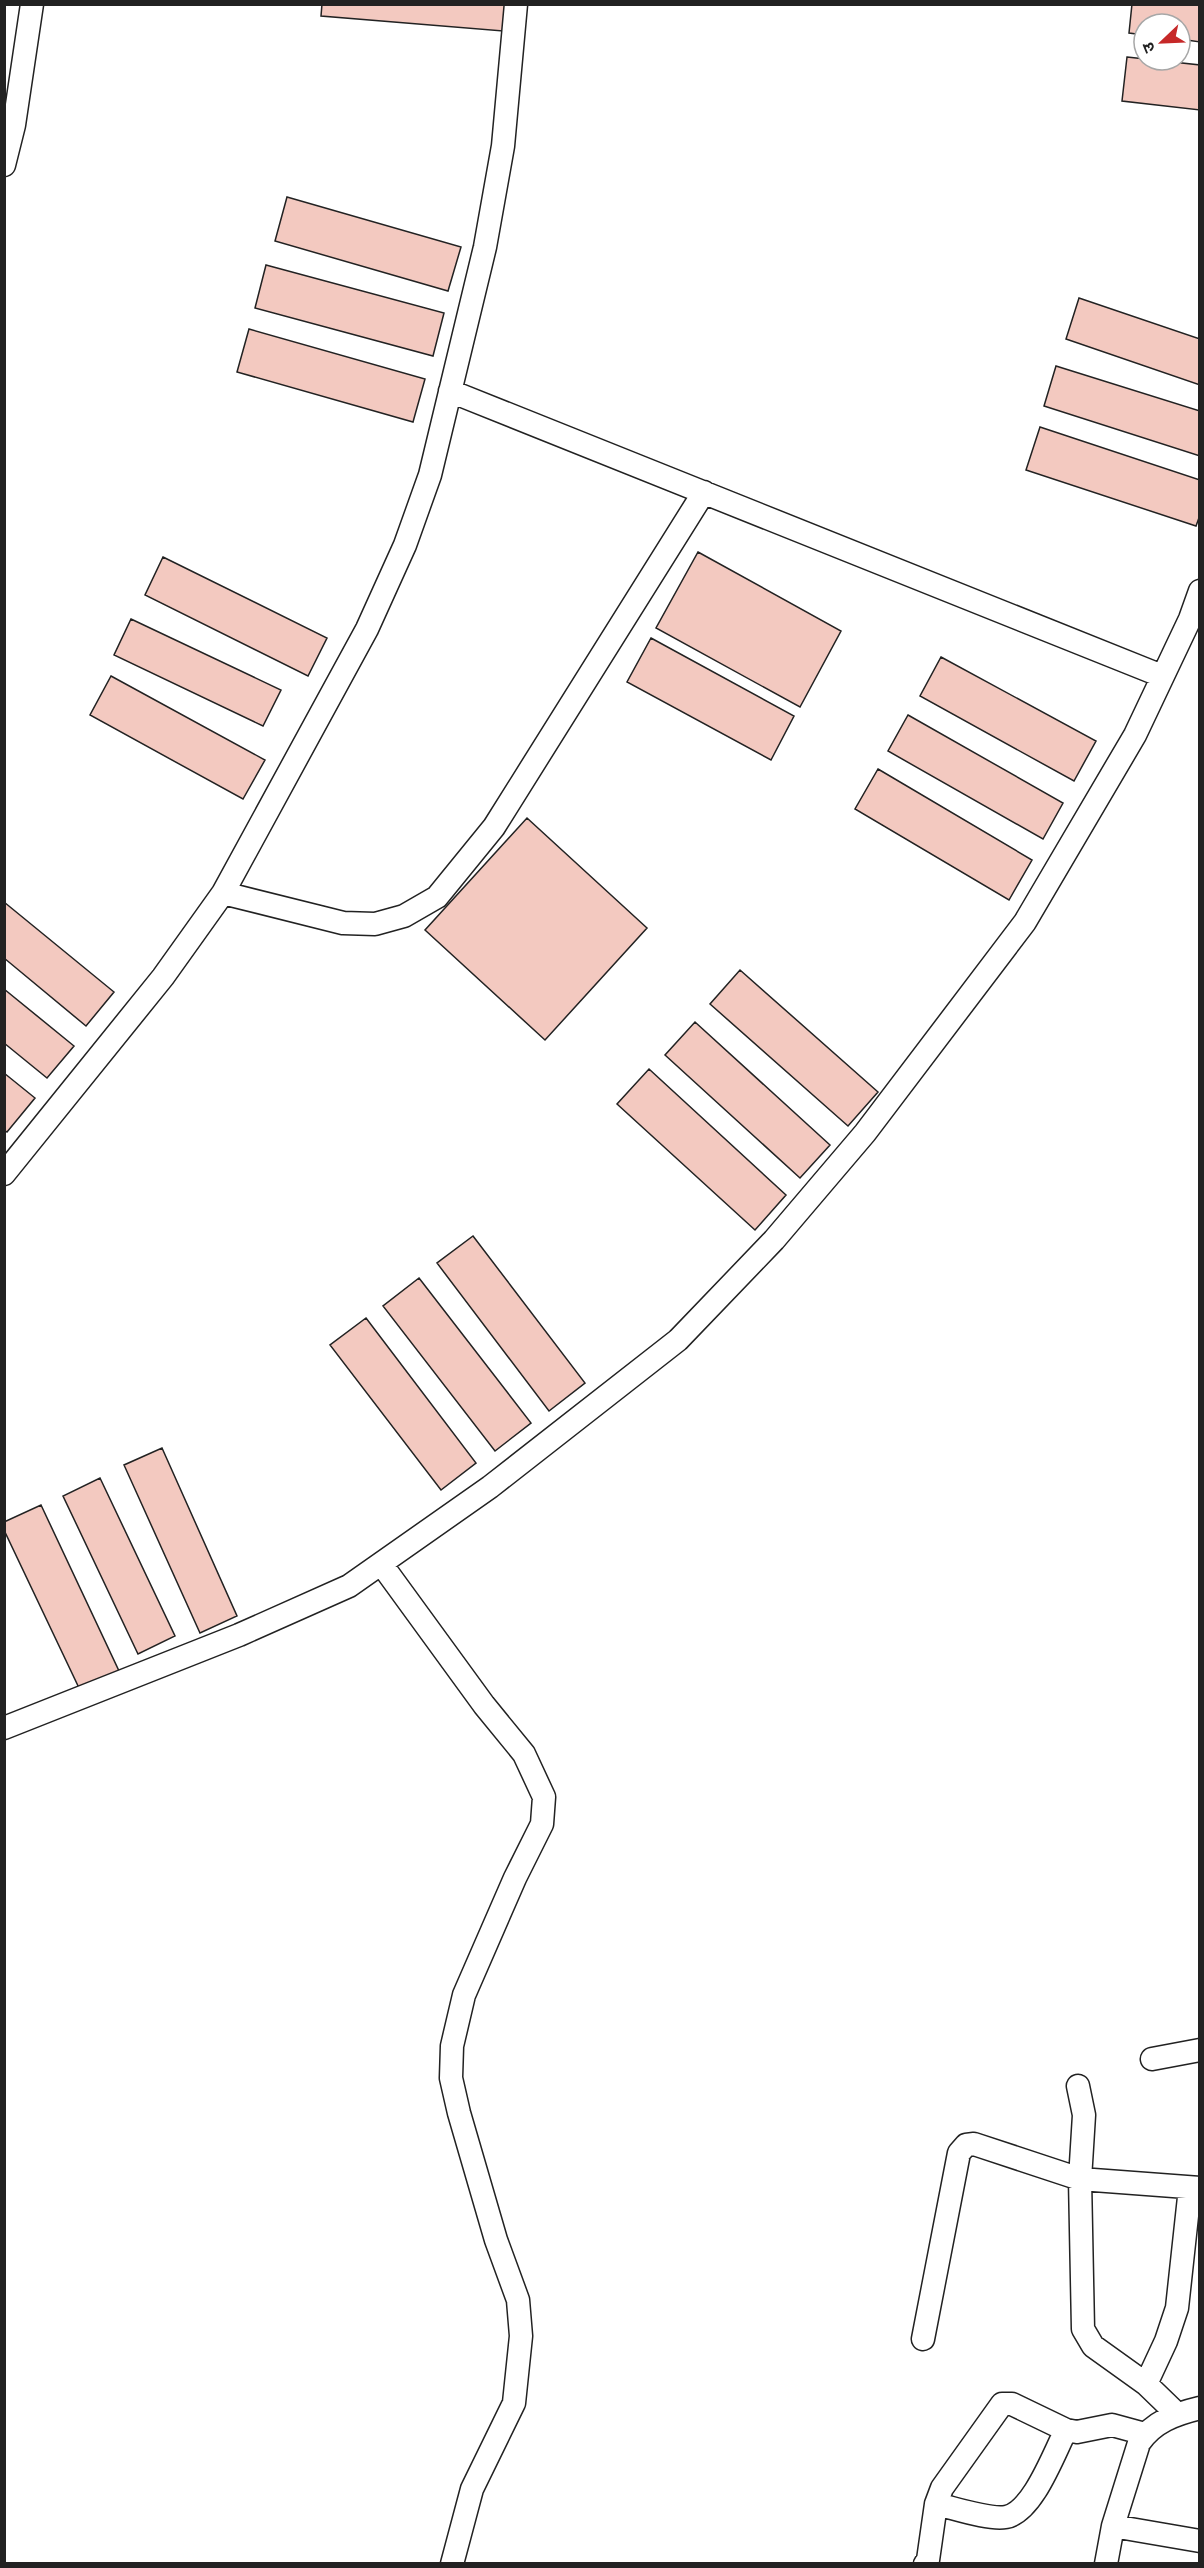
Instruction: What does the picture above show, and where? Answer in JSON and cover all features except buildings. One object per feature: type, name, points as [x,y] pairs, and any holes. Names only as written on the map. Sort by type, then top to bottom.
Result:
[{"type":"street","points":[[4,165],[14,125],[32,4]]},
{"type":"street","points":[[4,1173],[163,977],[224,893],[367,629],[396,566],[429,475],[484,247],[503,146],[516,4]]},
{"type":"street","points":[[450,391],[1162,676]]},
{"type":"street","points":[[224,893],[344,922],[375,924],[404,916],[437,897],[494,827],[704,492]]},
{"type":"street","points":[[4,1728],[239,1635],[349,1586],[490,1486],[678,1340],[774,1240],[865,1132],[1025,922],[1135,735],[1190,619],[1200,591]]},
{"type":"street","points":[[382,1564],[484,1705],[524,1754],[537,1777],[544,1797],[542,1824],[515,1878],[464,1995],[452,2046],[451,2078],[459,2113],[496,2240],[518,2300],[521,2336],[514,2403],[472,2489],[452,2564]]},
{"type":"street","points":[[1152,2059],[1200,2050]]},
{"type":"street","points":[[1078,2086],[1084,2115],[1080,2179],[1083,2329],[1093,2346],[1146,2384],[1177,2414]]},
{"type":"street","points":[[923,2338],[959,2153],[966,2145],[974,2144],[1080,2179],[1195,2188],[1177,2308],[1166,2341],[1146,2384]]},
{"type":"street","points":[[925,2564],[936,2504],[942,2488],[1002,2404],[1012,2404],[1066,2430],[1077,2432],[1112,2425],[1145,2434]]},
{"type":"street","points":[[1106,2564],[1113,2526],[1139,2444],[1145,2434],[1163,2420],[1200,2408]]},
{"type":"street","points":[[936,2504],[996,2517],[1015,2513],[1029,2501],[1066,2430]]},
{"type":"street","points":[[1113,2526],[1200,2541]]}]
